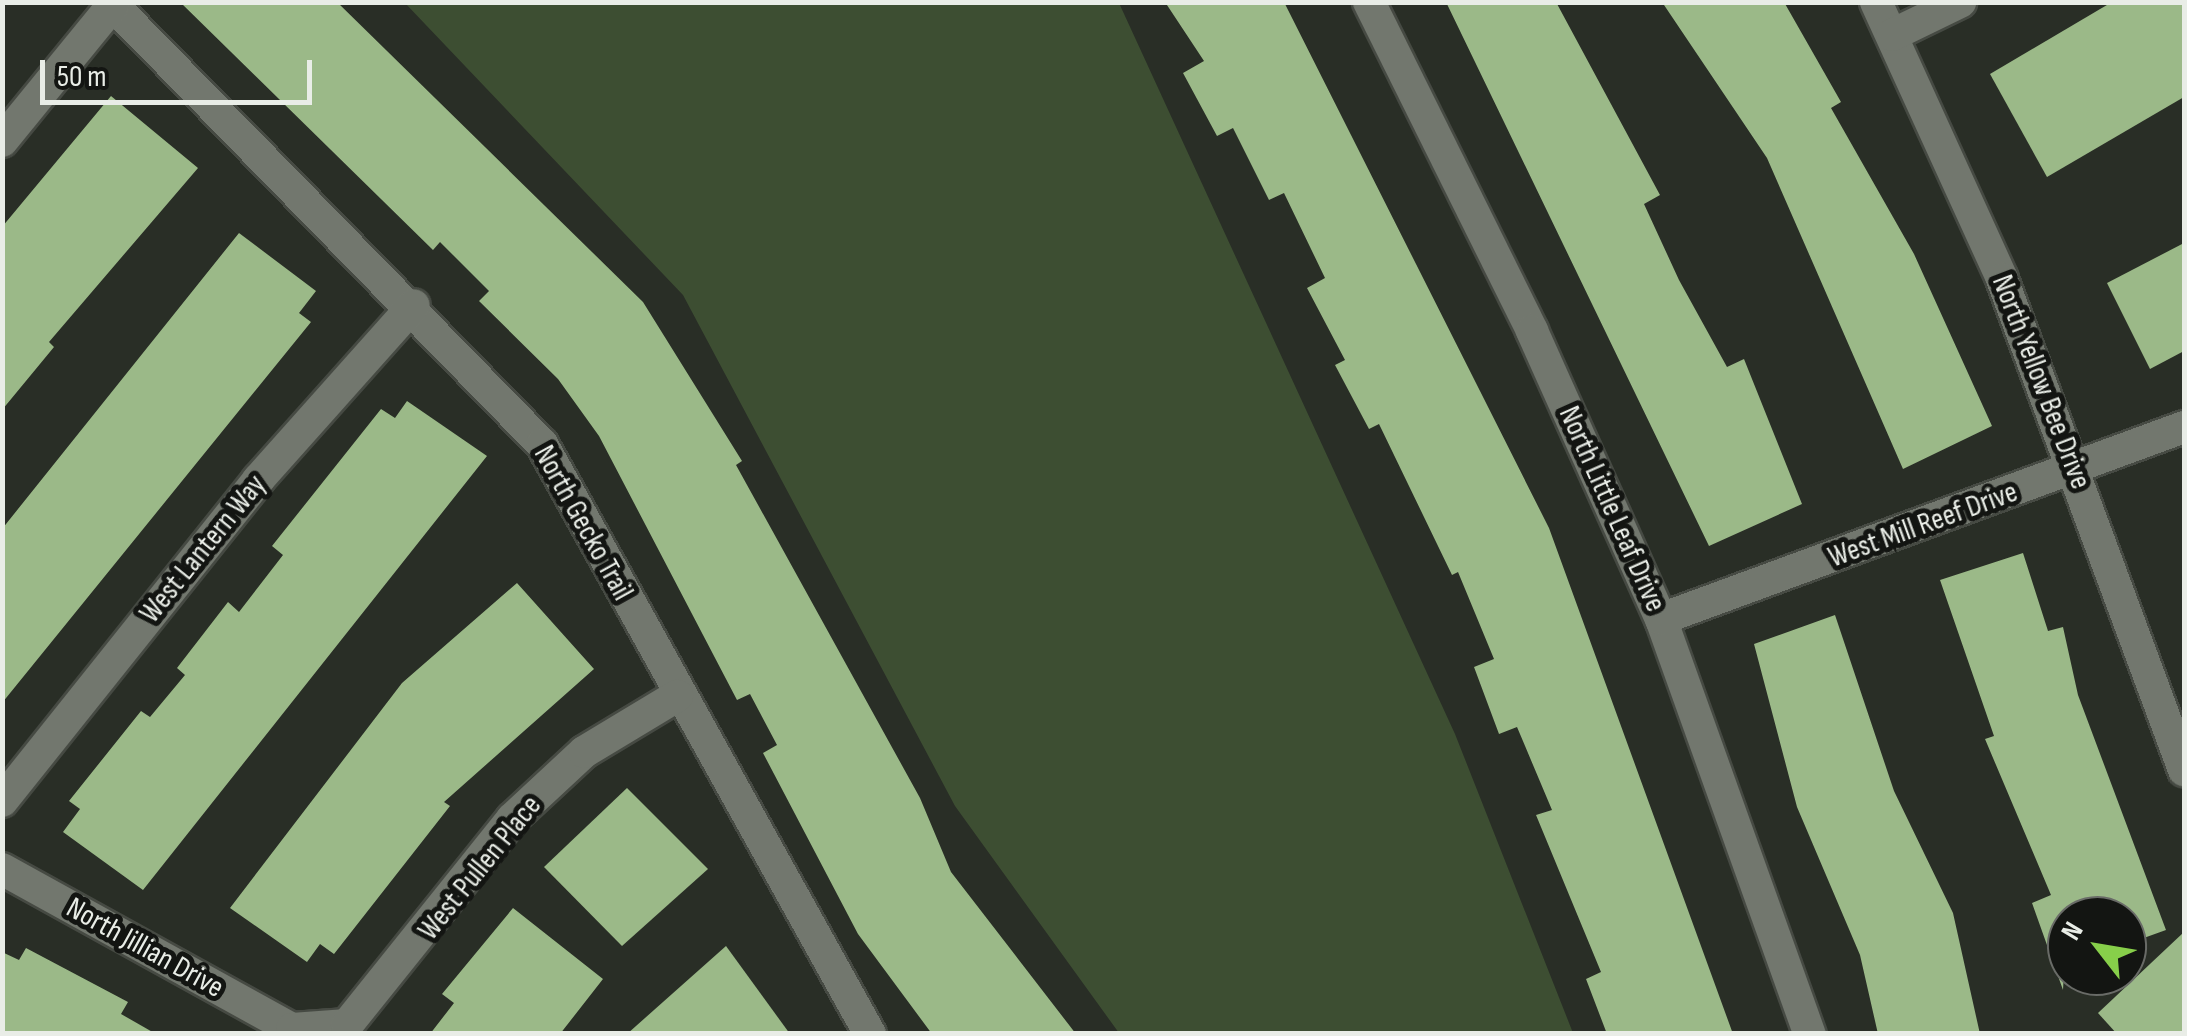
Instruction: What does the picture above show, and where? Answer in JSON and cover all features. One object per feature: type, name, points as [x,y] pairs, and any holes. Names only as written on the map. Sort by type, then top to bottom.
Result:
[{"type":"street","name":"North Little Leaf Drive","points":[[1369,2],[1532,331],[1660,619],[1810,1034]]},
{"type":"street","name":"North Yellow Bee Drive","points":[[1876,2],[2076,470],[2184,770]]},
{"type":"street","points":[[1892,34],[1960,2]]},
{"type":"street","points":[[2,141],[111,4]]},
{"type":"street","name":"North Gecko Trail","points":[[111,4],[414,305],[542,444],[678,696],[870,1034]]},
{"type":"street","name":"West Lantern Way","points":[[2,800],[258,480],[414,305]]},
{"type":"street","name":"West Mill Reef Drive","points":[[1660,619],[2076,470],[2184,427]]},
{"type":"street","name":"West Pullen Place","points":[[348,1025],[512,819],[584,752],[678,696]]},
{"type":"street","name":"North Jillian Drive","points":[[2,870],[292,1029],[348,1025]]},
{"type":"green space","points":[[405,3],[1119,3],[1455,734],[1573,1033],[1119,1033],[955,806],[683,295]]},
{"type":"building","points":[[180,2],[337,2],[643,302],[742,461],[736,465],[920,798],[951,872],[1076,1034],[932,1034],[858,934],[763,753],[777,745],[750,694],[737,700],[599,436],[558,379],[479,301],[489,291],[440,242],[433,250]]},
{"type":"building","points":[[1165,2],[1284,2],[1549,528],[1733,1034],[1607,1034],[1586,979],[1601,972],[1536,815],[1552,810],[1517,727],[1499,734],[1474,667],[1494,659],[1458,572],[1452,575],[1379,424],[1369,429],[1335,365],[1345,360],[1307,288],[1325,278],[1284,193],[1269,200],[1233,128],[1217,136],[1183,73],[1204,61]]},
{"type":"building","points":[[1446,2],[1556,2],[1660,195],[1644,204],[1679,280],[1727,367],[1744,359],[1802,504],[1709,546]]},
{"type":"building","points":[[1662,2],[1784,2],[1841,102],[1831,108],[1914,254],[1992,426],[1903,469],[1767,158]]},
{"type":"building","points":[[2112,2],[2184,2],[2184,97],[2047,177],[1990,74]]},
{"type":"building","points":[[111,96],[198,168],[49,342],[54,347],[2,410],[2,227]]},
{"type":"building","points":[[239,233],[316,291],[299,313],[311,322],[2,703],[2,529]]},
{"type":"building","points":[[2184,243],[2184,351],[2150,369],[2107,283]]},
{"type":"building","points":[[407,401],[487,456],[143,890],[63,832],[80,809],[69,801],[141,711],[150,717],[185,675],[177,668],[228,602],[239,612],[283,555],[272,546],[381,409],[395,418]]},
{"type":"building","points":[[2023,553],[2048,631],[2063,627],[2078,695],[2166,930],[2147,937],[2147,896],[2049,896],[1985,739],[1994,736],[1940,580]]},
{"type":"building","points":[[517,583],[594,669],[444,802],[450,806],[334,954],[320,944],[307,962],[230,908],[402,683]]},
{"type":"building","points":[[1835,615],[1894,791],[1953,913],[1980,1034],[1878,1034],[1860,955],[1797,807],[1754,644]]},
{"type":"building","points":[[627,788],[708,869],[622,946],[544,867]]},
{"type":"building","points":[[2047,897],[2047,945],[2032,903]]},
{"type":"building","points":[[513,908],[603,979],[560,1034],[430,1034],[454,1003],[442,994]]},
{"type":"building","points":[[2184,932],[2184,1034],[2117,1034],[2098,1013],[2116,996],[2147,996],[2147,967]]},
{"type":"building","points":[[726,946],[790,1034],[627,1034]]},
{"type":"building","points":[[26,948],[128,1002],[121,1014],[156,1034],[2,1034],[2,952],[19,960]]}]
